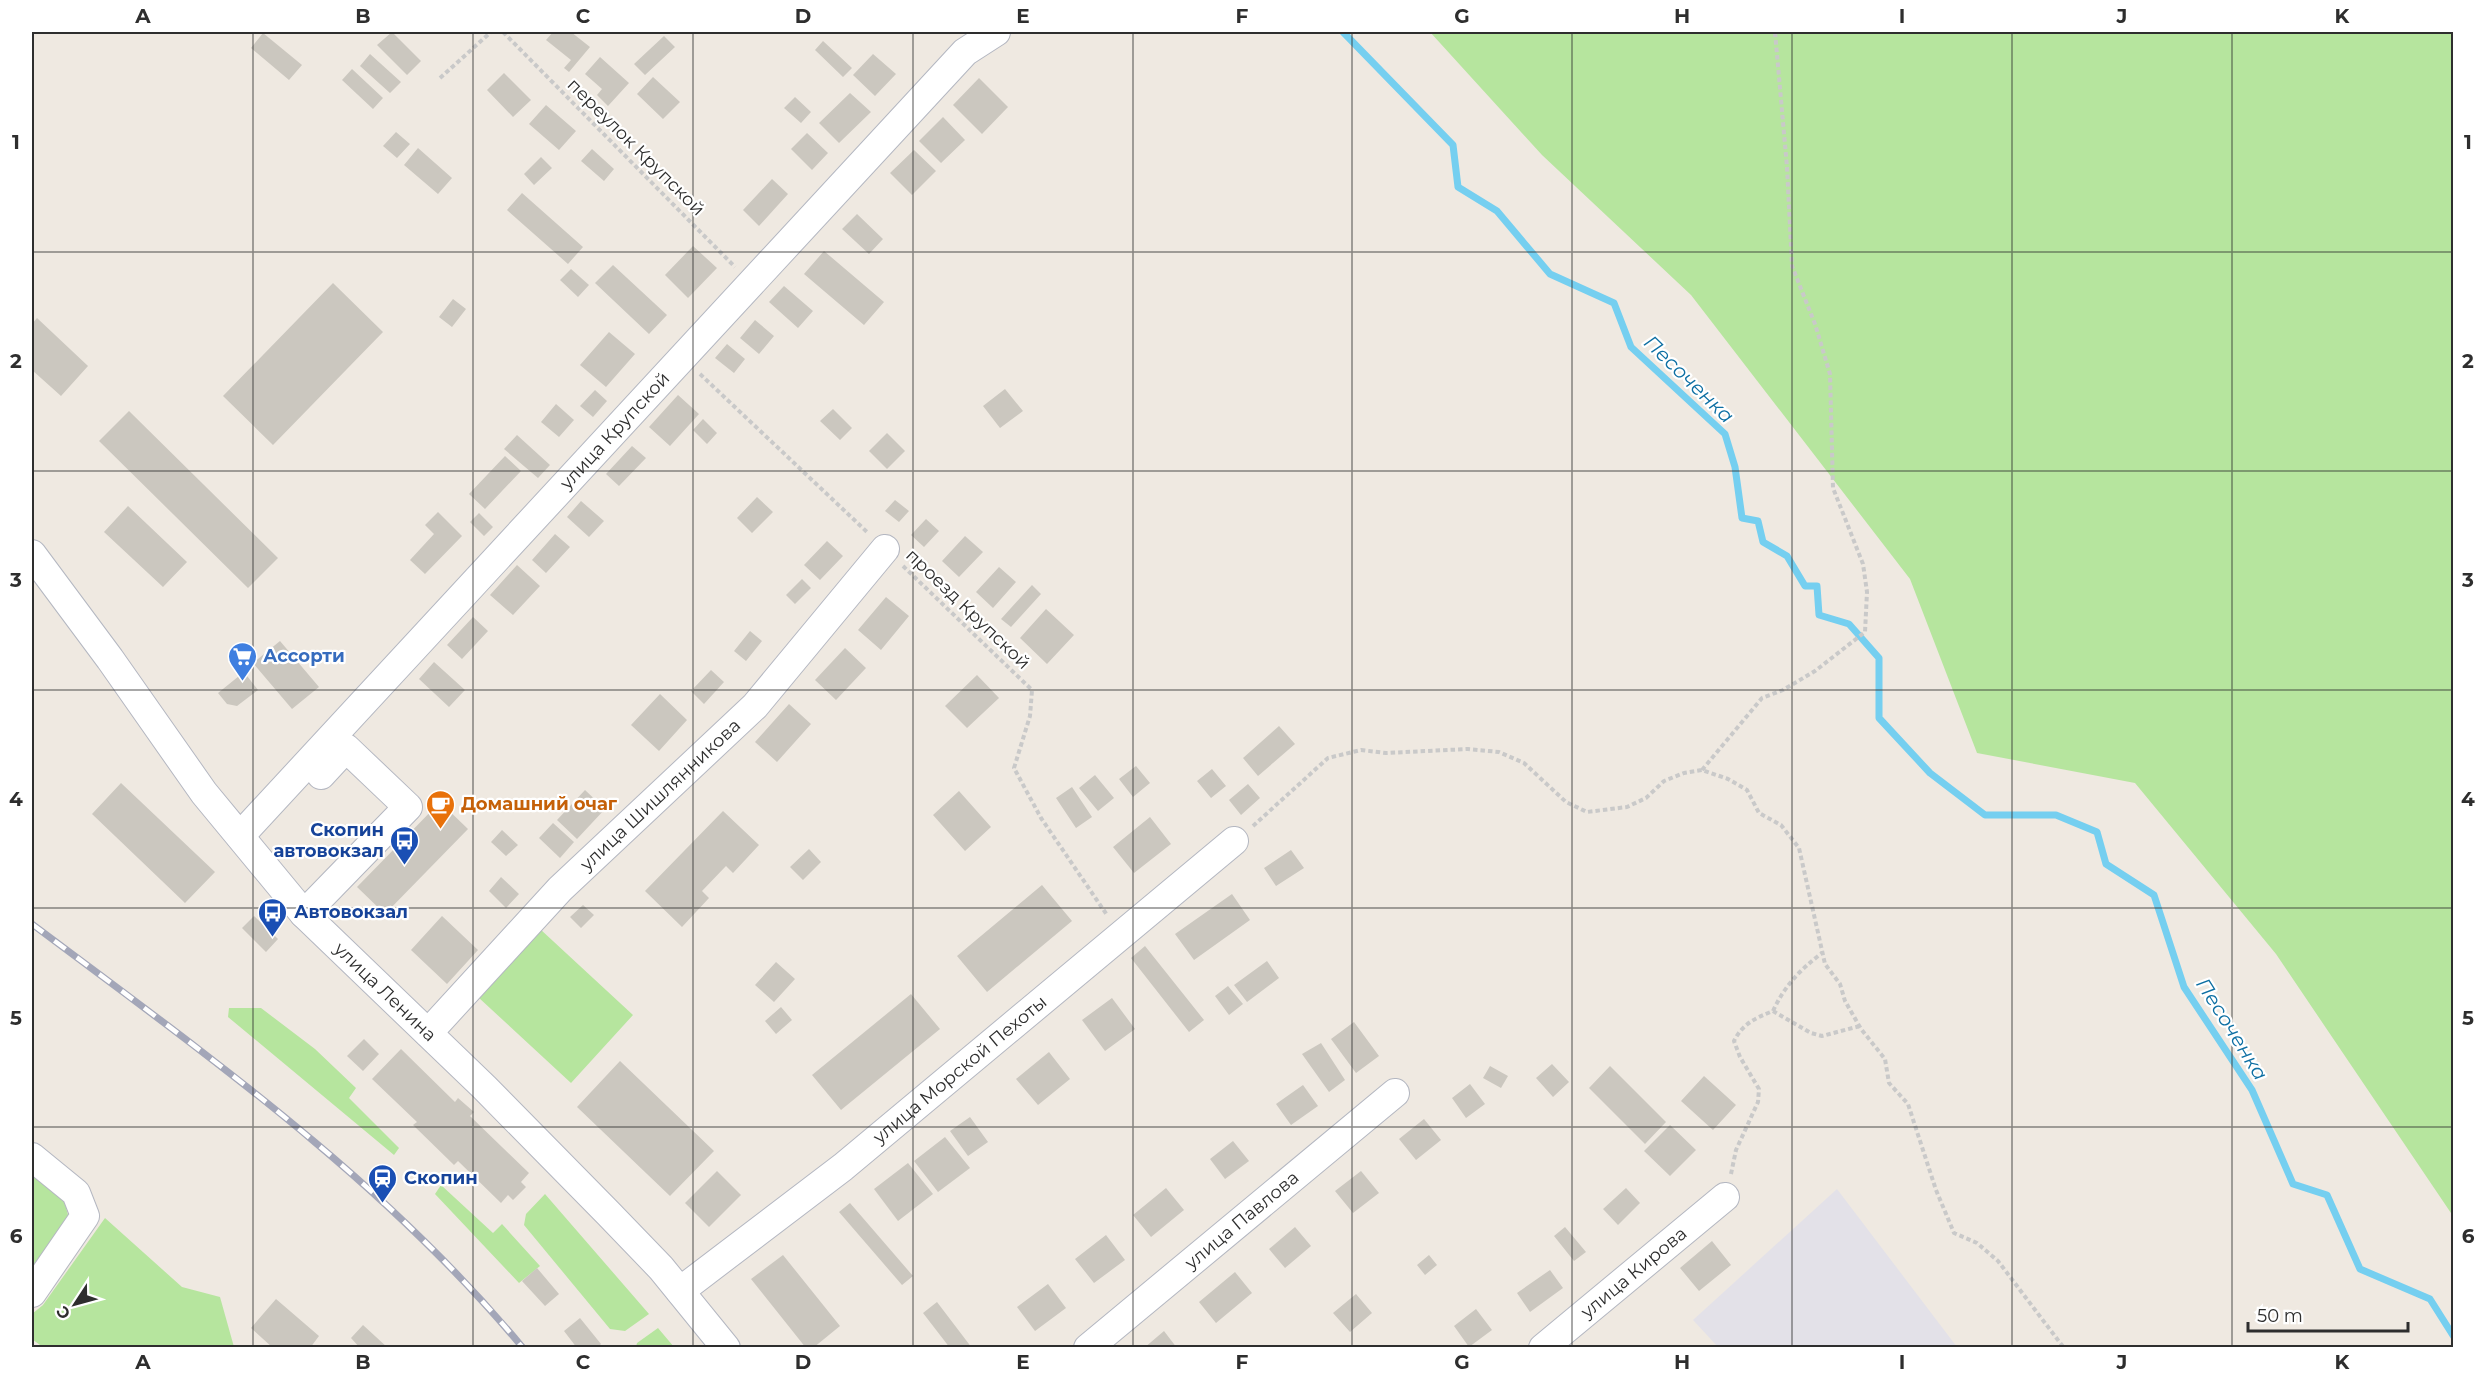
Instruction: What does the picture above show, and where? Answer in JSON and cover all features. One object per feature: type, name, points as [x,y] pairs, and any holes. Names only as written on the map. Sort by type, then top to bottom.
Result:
[{"type":"street","name":"улица Крупской","points":[[246,843],[750,282],[965,52],[996,32]]},
{"type":"street","name":"улица Шишлянникова","points":[[428,1033],[560,889],[755,706],[885,549]]},
{"type":"street","name":"улица Ленина","points":[[32,554],[204,793],[304,914],[428,1033],[616,1221],[661,1268],[726,1347]]},
{"type":"street","points":[[246,843],[346,748],[408,807],[304,914]]},
{"type":"street","name":"улица Морской Пехоты","points":[[680,1291],[843,1167],[1234,841]]},
{"type":"street","name":"улица Павлова","points":[[1088,1347],[1395,1093]]},
{"type":"street","points":[[32,1157],[76,1193],[85,1216],[32,1293]]},
{"type":"street","name":"улица Кирова","points":[[1543,1347],[1725,1197]]},
{"type":"path","points":[[440,78],[491,32]]},
{"type":"path","name":"переулок Крупской","points":[[503,32],[750,282]]},
{"type":"path","points":[[1234,841],[1277,806],[1328,758],[1361,750],[1386,753],[1460,748],[1499,752],[1524,763],[1566,801],[1587,812],[1627,807],[1646,798],[1664,781],[1702,770],[1762,698],[1799,681],[1851,645],[1865,632],[1867,592],[1863,564],[1833,488],[1830,374],[1815,324],[1792,266],[1787,167],[1775,32]]},
{"type":"path","name":"проезд Крупской","points":[[681,357],[1032,690],[1030,716],[1014,768],[1041,818],[1121,935]]},
{"type":"path","points":[[1702,770],[1728,779],[1747,790],[1759,813],[1781,825],[1799,848],[1825,964],[1840,984],[1845,1001],[1860,1026],[1885,1059],[1888,1083],[1908,1104],[1936,1190],[1954,1233],[1977,1243],[1998,1261],[2064,1347]]},
{"type":"path","points":[[1725,1197],[1736,1150],[1758,1102],[1759,1089],[1740,1057],[1734,1041],[1748,1022],[1773,1011],[1782,992],[1797,973],[1822,952]]},
{"type":"path","points":[[1773,1011],[1811,1033],[1822,1036],[1860,1026]]},
{"type":"shaded area","points":[[1837,1189],[1957,1347],[1718,1347],[1693,1320]]},
{"type":"green space","points":[[1430,32],[2453,32],[2453,1216],[2276,954],[2135,783],[1977,753],[1910,579],[1691,295],[1542,155]]},
{"type":"green space","points":[[540,929],[633,1015],[571,1083],[478,997]]},
{"type":"green space","points":[[229,1008],[261,1008],[315,1049],[356,1088],[349,1098],[399,1148],[394,1155],[228,1017]]},
{"type":"green space","points":[[32,1170],[63,1195],[69,1219],[32,1272]]},
{"type":"green space","points":[[441,1185],[493,1233],[502,1224],[540,1266],[519,1283],[435,1194]]},
{"type":"green space","points":[[545,1194],[649,1314],[625,1331],[610,1329],[524,1225],[526,1214]]},
{"type":"green space","points":[[105,1218],[182,1287],[220,1297],[234,1347],[44,1348],[32,1339],[32,1314],[43,1305]]},
{"type":"green space","points":[[658,1328],[674,1347],[636,1347],[637,1343]]},
{"type":"building","points":[[392,32],[421,61],[407,75],[377,45]]},
{"type":"building","points":[[553,32],[571,32],[590,47],[569,72],[564,68],[571,60],[546,40]]},
{"type":"building","points":[[263,33],[302,65],[289,80],[251,48]]},
{"type":"building","points":[[664,36],[675,47],[645,75],[634,64]]},
{"type":"building","points":[[823,41],[852,68],[843,77],[815,50]]},
{"type":"building","points":[[370,54],[401,82],[390,93],[360,66]]},
{"type":"building","points":[[873,54],[896,74],[875,96],[853,75]]},
{"type":"building","points":[[600,57],[629,83],[608,106],[597,95],[602,89],[585,74]]},
{"type":"building","points":[[352,69],[383,98],[373,109],[342,80]]},
{"type":"building","points":[[504,73],[531,100],[513,117],[487,90]]},
{"type":"building","points":[[653,77],[680,102],[663,119],[637,94]]},
{"type":"building","points":[[979,78],[1008,107],[982,134],[953,105]]},
{"type":"building","points":[[850,93],[871,112],[839,143],[819,123]]},
{"type":"building","points":[[795,97],[811,112],[801,123],[784,108]]},
{"type":"building","points":[[546,105],[576,131],[559,150],[529,124]]},
{"type":"building","points":[[943,117],[965,140],[941,163],[919,141]]},
{"type":"building","points":[[396,132],[410,144],[397,158],[383,146]]},
{"type":"building","points":[[807,133],[828,153],[812,170],[791,149]]},
{"type":"building","points":[[418,148],[452,178],[438,194],[404,165]]},
{"type":"building","points":[[592,149],[614,169],[604,181],[581,161]]},
{"type":"building","points":[[914,150],[936,171],[912,195],[890,173]]},
{"type":"building","points":[[541,157],[552,168],[534,185],[524,174]]},
{"type":"building","points":[[772,179],[788,194],[759,226],[743,210]]},
{"type":"building","points":[[522,193],[583,247],[568,264],[507,210]]},
{"type":"building","points":[[857,214],[883,239],[869,254],[842,229]]},
{"type":"building","points":[[693,246],[717,268],[688,298],[665,275]]},
{"type":"building","points":[[824,251],[884,302],[864,325],[804,274]]},
{"type":"building","points":[[613,265],[667,315],[649,334],[595,283]]},
{"type":"building","points":[[571,269],[589,285],[578,297],[560,280]]},
{"type":"building","points":[[333,283],[383,332],[273,445],[223,396]]},
{"type":"building","points":[[784,286],[813,311],[798,328],[769,302]]},
{"type":"building","points":[[453,299],[466,309],[452,327],[439,317]]},
{"type":"building","points":[[37,318],[88,366],[61,396],[32,370],[32,324]]},
{"type":"building","points":[[755,320],[774,336],[759,354],[740,338]]},
{"type":"building","points":[[609,332],[635,354],[606,387],[580,365]]},
{"type":"building","points":[[727,344],[745,359],[734,373],[715,358]]},
{"type":"building","points":[[1005,389],[1023,411],[1000,428],[983,406]]},
{"type":"building","points":[[595,390],[607,401],[593,417],[580,406]]},
{"type":"building","points":[[678,395],[699,414],[670,446],[649,427]]},
{"type":"building","points":[[556,404],[574,420],[559,437],[541,422]]},
{"type":"building","points":[[833,409],[852,428],[840,440],[820,421]]},
{"type":"building","points":[[129,411],[278,558],[248,588],[99,441]]},
{"type":"building","points":[[703,419],[717,433],[707,444],[693,430]]},
{"type":"building","points":[[887,433],[905,451],[887,469],[869,451]]},
{"type":"building","points":[[517,435],[550,465],[538,478],[504,449]]},
{"type":"building","points":[[632,446],[646,458],[619,486],[606,474]]},
{"type":"building","points":[[505,456],[521,471],[485,509],[469,494]]},
{"type":"building","points":[[757,497],[773,512],[752,533],[737,518]]},
{"type":"building","points":[[895,500],[909,511],[899,522],[885,511]]},
{"type":"building","points":[[581,501],[604,521],[589,537],[567,517]]},
{"type":"building","points":[[128,506],[187,562],[163,587],[104,532]]},
{"type":"building","points":[[438,512],[462,536],[425,574],[410,560],[434,534],[425,525]]},
{"type":"building","points":[[479,513],[493,527],[484,536],[470,522]]},
{"type":"building","points":[[926,519],[939,531],[924,547],[911,535]]},
{"type":"building","points":[[555,534],[570,547],[546,573],[532,560]]},
{"type":"building","points":[[965,536],[983,552],[959,577],[942,561]]},
{"type":"building","points":[[827,541],[843,556],[820,580],[804,565]]},
{"type":"building","points":[[517,565],[540,586],[513,615],[490,595]]},
{"type":"building","points":[[999,567],[1016,582],[993,608],[976,592]]},
{"type":"building","points":[[802,579],[811,588],[795,604],[786,595]]},
{"type":"building","points":[[1032,585],[1041,594],[1011,627],[1001,619]]},
{"type":"building","points":[[886,597],[909,616],[881,650],[858,630]]},
{"type":"building","points":[[1046,609],[1074,635],[1047,664],[1020,638]]},
{"type":"building","points":[[473,617],[488,631],[462,659],[447,645]]},
{"type":"building","points":[[750,631],[762,641],[746,661],[734,651]]},
{"type":"building","points":[[280,641],[319,687],[292,709],[253,663]]},
{"type":"building","points":[[845,648],[866,668],[836,700],[815,680]]},
{"type":"building","points":[[434,662],[465,690],[449,707],[419,679]]},
{"type":"building","points":[[711,670],[724,682],[704,704],[691,691]]},
{"type":"building","name":"Ассорти","points":[[244,672],[258,690],[237,706],[227,704],[218,693]]},
{"type":"building","points":[[977,675],[999,698],[967,728],[945,706]]},
{"type":"building","points":[[660,694],[687,720],[659,751],[631,725]]},
{"type":"building","points":[[789,704],[811,724],[777,762],[755,742]]},
{"type":"building","points":[[1279,726],[1295,744],[1258,776],[1243,758]]},
{"type":"building","points":[[1136,766],[1150,783],[1133,797],[1119,779]]},
{"type":"building","points":[[1212,769],[1226,786],[1211,798],[1197,781]]},
{"type":"building","points":[[1095,775],[1114,798],[1098,811],[1079,788]]},
{"type":"building","points":[[121,783],[215,872],[185,903],[92,814]]},
{"type":"building","points":[[1248,784],[1260,798],[1241,815],[1229,800]]},
{"type":"building","points":[[1072,787],[1092,817],[1076,828],[1056,798]]},
{"type":"building","points":[[585,790],[605,809],[577,839],[557,820]]},
{"type":"building","points":[[959,791],[991,827],[965,851],[933,815]]},
{"type":"building","name":"Скопин автовокзал","points":[[440,802],[468,829],[385,914],[357,887]]},
{"type":"building","points":[[723,811],[759,845],[733,873],[726,866],[702,891],[709,898],[682,927],[645,891]]},
{"type":"building","points":[[1150,817],[1171,844],[1134,873],[1113,847]]},
{"type":"building","points":[[553,823],[574,842],[560,858],[539,838]]},
{"type":"building","points":[[502,830],[518,845],[506,856],[491,842]]},
{"type":"building","points":[[809,849],[821,862],[803,880],[790,867]]},
{"type":"building","points":[[1291,850],[1304,868],[1276,886],[1264,868]]},
{"type":"building","points":[[501,877],[519,894],[506,908],[489,891]]},
{"type":"building","points":[[1042,885],[1072,921],[987,992],[957,956]]},
{"type":"building","points":[[1232,894],[1250,920],[1194,960],[1175,934]]},
{"type":"building","points":[[583,905],[594,915],[581,928],[570,917]]},
{"type":"building","points":[[254,916],[278,939],[266,952],[242,928]]},
{"type":"building","points":[[442,916],[478,950],[447,984],[411,950]]},
{"type":"building","points":[[1145,946],[1204,1020],[1189,1032],[1131,958]]},
{"type":"building","points":[[1267,961],[1279,978],[1247,1002],[1234,985]]},
{"type":"building","points":[[776,962],[795,979],[774,1002],[755,985]]},
{"type":"building","points":[[1228,986],[1243,1004],[1229,1015],[1215,996]]},
{"type":"building","points":[[911,994],[940,1029],[841,1110],[812,1075]]},
{"type":"building","points":[[1112,998],[1135,1029],[1105,1051],[1082,1020]]},
{"type":"building","points":[[781,1007],[792,1020],[776,1034],[765,1021]]},
{"type":"building","points":[[1354,1022],[1379,1056],[1356,1073],[1331,1039]]},
{"type":"building","points":[[364,1039],[379,1054],[363,1071],[347,1056]]},
{"type":"building","points":[[1321,1043],[1345,1080],[1329,1092],[1302,1054]]},
{"type":"building","name":"Скопин","points":[[401,1049],[455,1102],[458,1098],[474,1112],[470,1116],[529,1173],[521,1182],[526,1187],[513,1200],[508,1195],[501,1203],[458,1161],[454,1165],[413,1125],[417,1122],[372,1079]]},
{"type":"building","points":[[1049,1052],[1070,1079],[1038,1105],[1016,1079]]},
{"type":"building","points":[[620,1061],[714,1151],[670,1196],[577,1107]]},
{"type":"building","points":[[1552,1064],[1569,1082],[1553,1097],[1536,1078]]},
{"type":"building","points":[[1490,1066],[1508,1076],[1501,1088],[1483,1078]]},
{"type":"building","points":[[1610,1066],[1666,1122],[1645,1144],[1589,1088]]},
{"type":"building","points":[[1704,1076],[1736,1105],[1713,1130],[1681,1101]]},
{"type":"building","points":[[1470,1084],[1485,1104],[1466,1118],[1452,1098]]},
{"type":"building","points":[[1303,1085],[1318,1106],[1291,1125],[1276,1104]]},
{"type":"building","points":[[970,1117],[988,1142],[968,1156],[950,1131]]},
{"type":"building","points":[[1424,1119],[1441,1140],[1416,1160],[1399,1139]]},
{"type":"building","points":[[1670,1125],[1696,1150],[1670,1176],[1644,1151]]},
{"type":"building","points":[[945,1137],[970,1168],[938,1192],[914,1161]]},
{"type":"building","points":[[1233,1141],[1249,1161],[1225,1179],[1210,1159]]},
{"type":"building","points":[[908,1163],[933,1194],[898,1221],[874,1189]]},
{"type":"building","points":[[717,1171],[741,1195],[709,1227],[685,1203]]},
{"type":"building","points":[[1361,1171],[1379,1193],[1353,1213],[1335,1191]]},
{"type":"building","points":[[1166,1188],[1184,1210],[1151,1237],[1133,1215]]},
{"type":"building","points":[[1626,1188],[1640,1203],[1618,1225],[1603,1209]]},
{"type":"building","points":[[850,1203],[913,1276],[902,1285],[839,1212]]},
{"type":"building","points":[[1295,1227],[1311,1246],[1285,1268],[1269,1249]]},
{"type":"building","points":[[1565,1227],[1586,1252],[1574,1261],[1554,1236]]},
{"type":"building","points":[[1106,1235],[1125,1260],[1094,1283],[1075,1259]]},
{"type":"building","points":[[1712,1241],[1731,1265],[1699,1291],[1680,1268]]},
{"type":"building","points":[[783,1255],[840,1326],[813,1348],[806,1348],[751,1279]]},
{"type":"building","points":[[1429,1255],[1437,1265],[1425,1275],[1417,1265]]},
{"type":"building","points":[[537,1268],[559,1294],[545,1306],[522,1281]]},
{"type":"building","points":[[1550,1270],[1563,1288],[1530,1312],[1517,1293]]},
{"type":"building","points":[[1235,1272],[1252,1293],[1216,1323],[1199,1302]]},
{"type":"building","points":[[1048,1284],[1066,1308],[1035,1331],[1017,1307]]},
{"type":"building","points":[[1356,1294],[1372,1313],[1350,1332],[1333,1313]]},
{"type":"building","points":[[276,1299],[319,1336],[310,1348],[273,1348],[251,1328]]},
{"type":"building","points":[[937,1302],[972,1348],[950,1348],[923,1313]]},
{"type":"building","points":[[1476,1309],[1492,1330],[1469,1347],[1454,1326]]},
{"type":"building","points":[[580,1318],[601,1344],[597,1348],[577,1348],[564,1331]]},
{"type":"building","points":[[363,1325],[388,1348],[360,1348],[351,1338]]},
{"type":"building","points":[[1164,1331],[1177,1348],[1144,1348]]},
{"type":"waterway","name":"Песоченка","points":[[1343,32],[1453,145],[1458,187],[1497,211],[1550,274],[1614,303],[1631,347],[1725,434],[1735,467],[1742,518],[1758,521],[1763,542],[1787,556],[1805,586],[1817,586],[1819,615],[1849,624],[1879,658],[1879,718],[1930,773],[1985,815],[2056,815],[2097,832],[2106,864],[2154,895],[2184,987],[2252,1090],[2293,1184],[2327,1195],[2360,1269],[2430,1299],[2454,1337]]},
{"type":"railway","points":[[32,924],[162,1021],[290,1121],[352,1174],[412,1229],[469,1287],[523,1348]]},
{"type":"place","name":"Ассорти","points":[[242,682]]},
{"type":"place","name":"Домашний очаг","points":[[440,830]]},
{"type":"place","name":"Скопин автовокзал","points":[[405,866]]},
{"type":"place","name":"Автовокзал","points":[[273,938]]},
{"type":"place","name":"Скопин","points":[[383,1204]]}]
